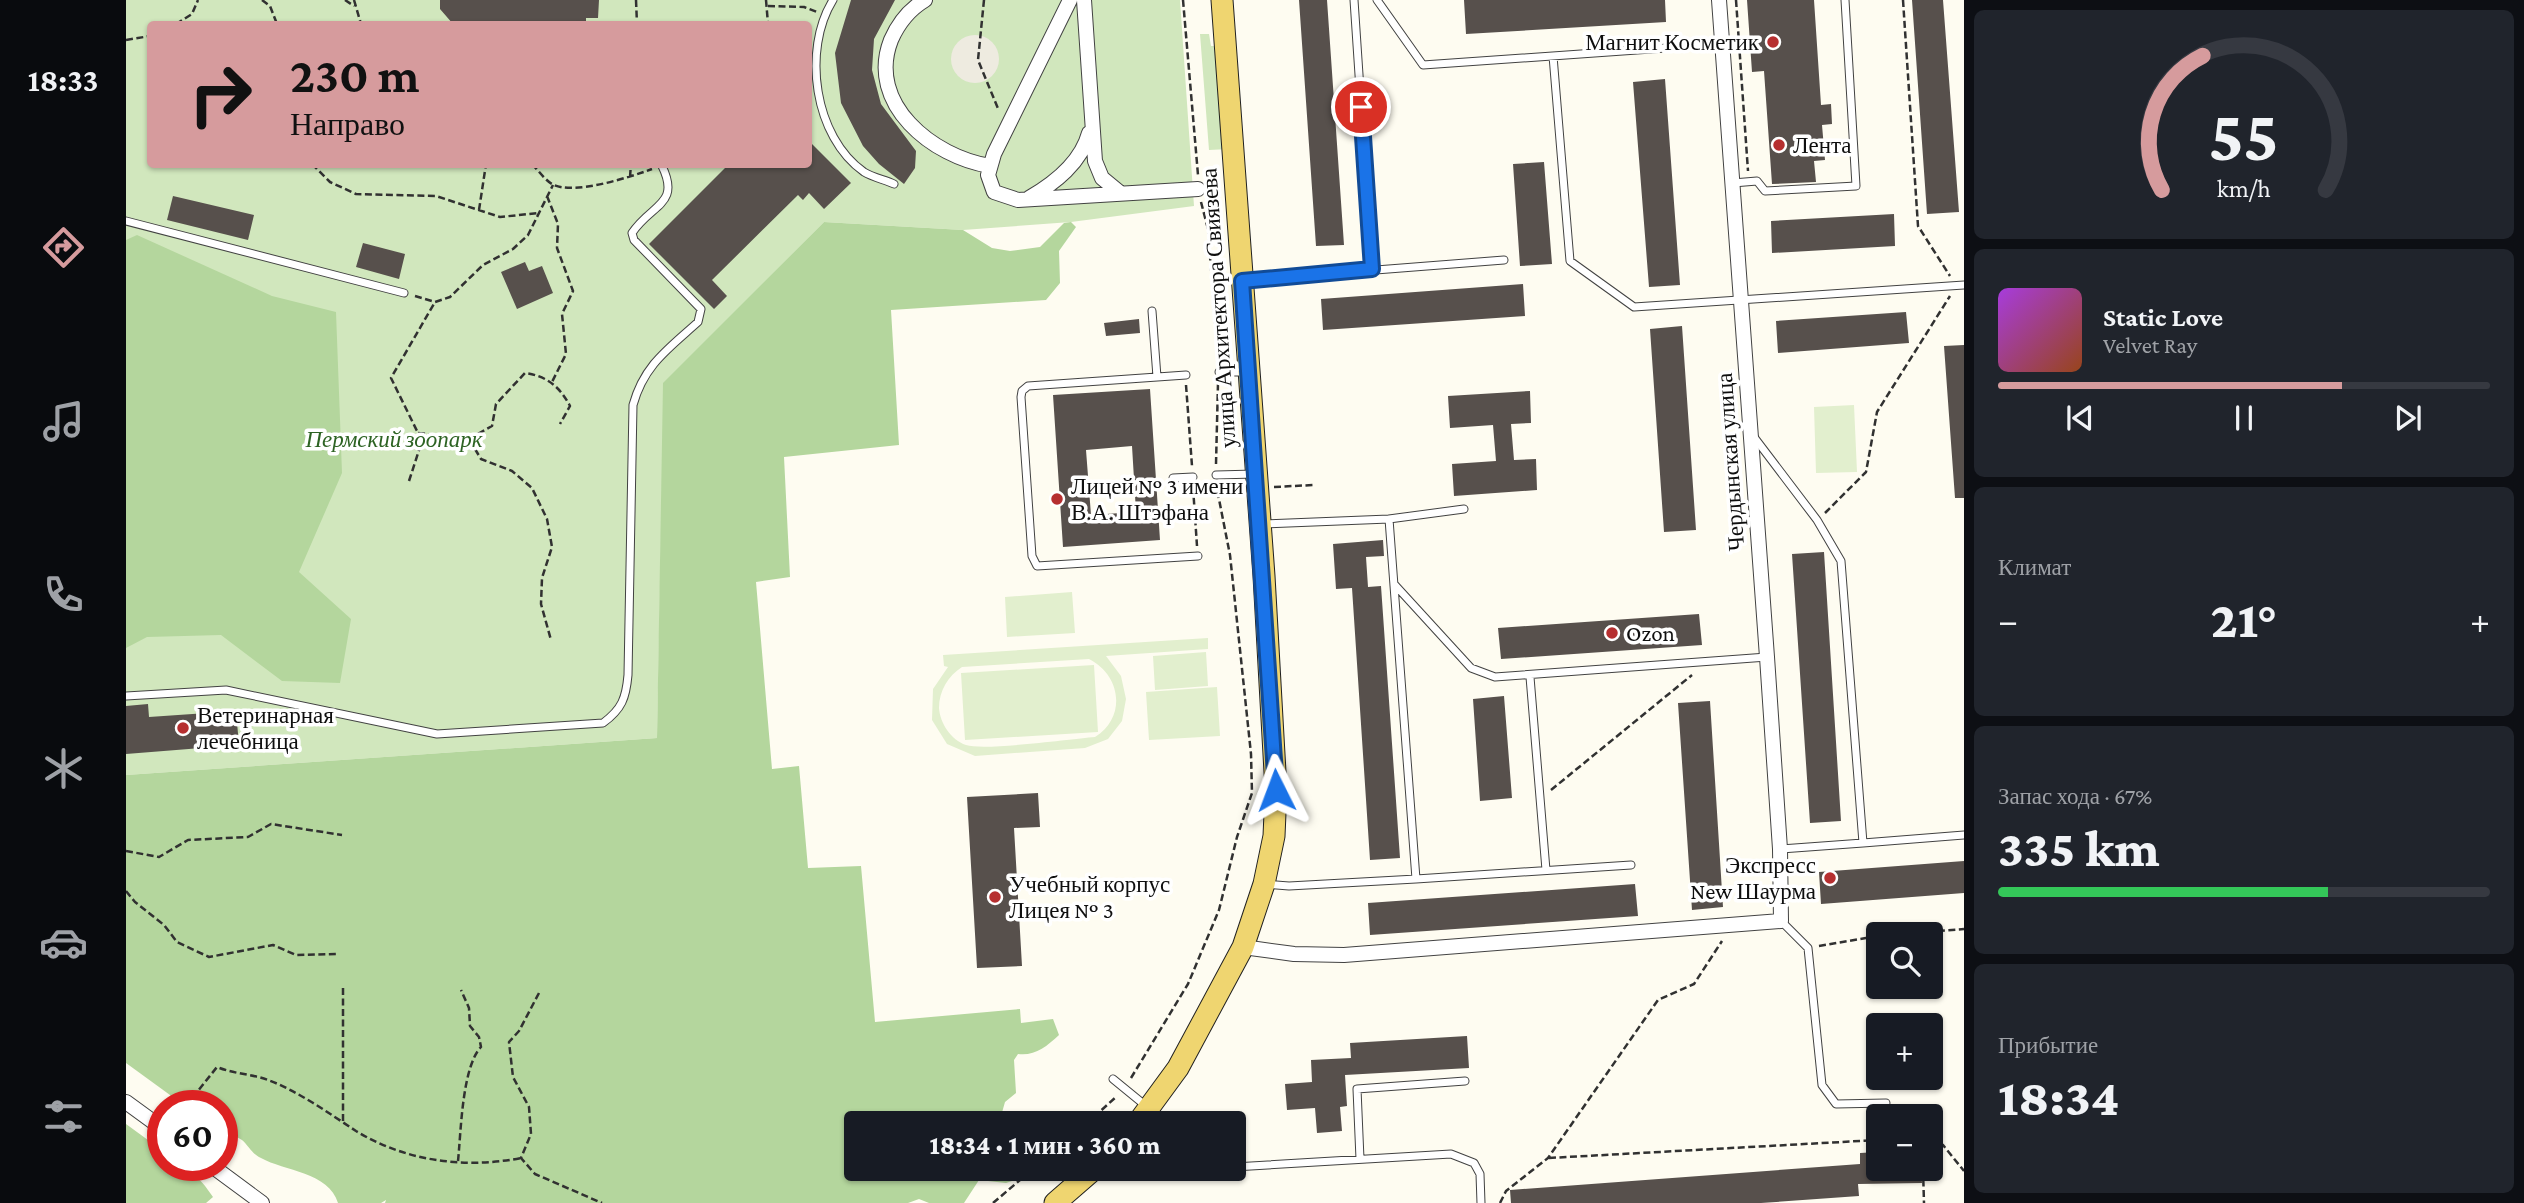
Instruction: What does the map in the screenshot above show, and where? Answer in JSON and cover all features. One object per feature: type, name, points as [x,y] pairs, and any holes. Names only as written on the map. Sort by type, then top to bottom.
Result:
[{"type":"main road","name":"улица Архитектора Свиязева","points":[[1147,1111],[1184,1058],[1243,947],[1264,884],[1274,835],[1276,790],[1259,524],[1263,480],[1248,372],[1222,0]]},
{"type":"main road","points":[[1055,1203],[1080,1181]]},
{"type":"street","points":[[925,0],[910,12],[890,43],[886,65],[894,105],[908,123],[942,148],[971,163],[990,166]]},
{"type":"street","points":[[1070,0],[1005,128],[990,166],[989,182],[994,192],[1010,199],[1025,200],[1198,189]]},
{"type":"street","points":[[1084,0],[1092,121],[1099,171],[1107,184],[1119,192]]},
{"type":"street","name":"Чердынская улица","points":[[1719,0],[1780,849],[1781,921]]},
{"type":"street","points":[[1025,200],[1059,178],[1076,161],[1086,145],[1092,121]]},
{"type":"street","points":[[1243,947],[1294,954],[1344,955],[1781,921]]},
{"type":"street","points":[[126,1102],[147,1117]]},
{"type":"street","points":[[232,1181],[262,1203]]},
{"type":"lane","points":[[833,0],[820,36],[816,70],[819,98],[828,125],[842,148],[864,172],[894,184]]},
{"type":"lane","points":[[1354,0],[1372,269]]},
{"type":"lane","points":[[1377,0],[1423,65],[1722,44]]},
{"type":"lane","points":[[1732,183],[1757,181],[1765,191],[1856,186],[1845,0]]},
{"type":"lane","points":[[1553,55],[1570,261],[1634,307],[1960,285]]},
{"type":"lane","points":[[126,696],[226,690],[437,734],[603,723],[617,713],[626,700],[628,675],[633,405],[640,380],[650,366],[698,322],[701,315],[701,309],[634,240],[632,233],[669,195],[671,183],[663,168]]},
{"type":"lane","points":[[126,221],[404,293]]},
{"type":"lane","points":[[1242,281],[1504,260]]},
{"type":"lane","points":[[1152,311],[1157,377]]},
{"type":"lane","points":[[1219,372],[1248,372]]},
{"type":"lane","points":[[1186,375],[1028,386],[1022,391],[1033,562],[1043,567],[1198,556]]},
{"type":"lane","points":[[1750,433],[1817,520],[1841,561],[1863,843]]},
{"type":"lane","points":[[1216,475],[1263,480]]},
{"type":"lane","points":[[1172,478],[1193,477]]},
{"type":"lane","points":[[1259,524],[1389,519],[1464,509]]},
{"type":"lane","points":[[1389,519],[1416,879]]},
{"type":"lane","points":[[1394,584],[1471,668],[1495,677],[1530,677],[1767,657]]},
{"type":"lane","points":[[1530,677],[1546,870]]},
{"type":"lane","points":[[1780,849],[1964,835]]},
{"type":"lane","points":[[1264,884],[1289,886],[1631,864]]},
{"type":"lane","points":[[1781,921],[1808,948],[1822,1085],[1836,1104],[1886,1103]]},
{"type":"lane","points":[[1113,1079],[1139,1111]]},
{"type":"lane","points":[[1360,1159],[1357,1089],[1465,1081]]},
{"type":"lane","points":[[1246,1166],[1451,1153],[1464,1156],[1474,1163],[1480,1174],[1482,1203]]},
{"type":"path","points":[[181,21],[192,14],[198,0]]},
{"type":"path","points":[[262,0],[270,6],[276,21]]},
{"type":"path","points":[[345,0],[355,8]]},
{"type":"path","points":[[355,0],[360,21]]},
{"type":"path","points":[[636,0],[637,21]]},
{"type":"path","points":[[766,0],[768,21]]},
{"type":"path","points":[[985,0],[978,60],[1005,128]]},
{"type":"path","points":[[1101,1111],[1124,1090],[1188,984],[1219,910],[1237,837],[1252,793],[1251,754],[1230,555],[1216,475],[1219,372],[1208,229],[1198,189],[1183,0]]},
{"type":"path","points":[[1817,520],[1866,472],[1877,412],[1960,285],[1918,226],[1903,0]]},
{"type":"path","points":[[768,6],[804,7],[826,17]]},
{"type":"path","points":[[126,40],[147,36]]},
{"type":"path","points":[[316,168],[330,182],[356,194],[436,196],[500,217],[538,213]]},
{"type":"path","points":[[479,210],[485,168]]},
{"type":"path","points":[[536,168],[553,185],[565,187],[598,184],[656,168]]},
{"type":"path","points":[[630,177],[631,168]]},
{"type":"path","points":[[404,293],[435,302],[450,297],[484,265],[513,249],[528,235],[553,185]]},
{"type":"path","points":[[547,195],[558,224],[557,248],[573,291],[562,314],[566,354],[551,384]]},
{"type":"path","points":[[409,481],[421,447],[418,433],[391,378],[435,302]]},
{"type":"path","points":[[418,433],[469,439],[492,426],[496,404],[525,373],[543,376],[570,406],[560,424]]},
{"type":"path","points":[[469,439],[481,459],[512,471],[533,488],[547,519],[552,547],[542,578],[541,604],[551,640]]},
{"type":"path","points":[[1263,480],[1313,485]]},
{"type":"path","points":[[1542,798],[1708,662]]},
{"type":"path","points":[[126,851],[159,857],[188,840],[248,837],[271,824],[342,835]]},
{"type":"path","points":[[126,891],[135,902],[164,925],[177,942],[209,957],[273,945],[296,955],[336,954]]},
{"type":"path","points":[[1500,1203],[1506,1191],[1548,1158],[1658,1000],[1694,984],[1732,926]]},
{"type":"path","points":[[1943,931],[1964,929]]},
{"type":"path","points":[[1808,948],[1866,938]]},
{"type":"path","points":[[343,985],[343,1121]]},
{"type":"path","points":[[458,1161],[462,1118],[474,1055],[481,1047],[480,1037],[470,1026],[469,1007],[461,990]]},
{"type":"path","points":[[521,1158],[531,1134],[529,1107],[513,1077],[509,1042],[519,1031],[539,993]]},
{"type":"path","points":[[199,1090],[217,1067],[233,1074],[268,1080],[393,1149],[413,1157],[424,1160],[499,1162],[521,1158]]},
{"type":"path","points":[[1548,1158],[1866,1141]]},
{"type":"path","points":[[1943,1145],[1964,1171]]},
{"type":"path","points":[[521,1158],[535,1174],[602,1203]]},
{"type":"path","points":[[993,1203],[1019,1181]]},
{"type":"path","points":[[1923,1181],[1924,1203]]},
{"type":"green space","name":"Пермский зоопарк","points":[[126,0],[1180,0],[1194,206],[1071,222],[963,230],[824,222],[664,383],[657,738],[126,775]]},
{"type":"green space","points":[[1200,34],[1209,34],[1211,46],[1222,46],[1229,149],[1209,150]]},
{"type":"green space","points":[[824,222],[963,230],[992,248],[1010,251],[1040,247],[1064,223],[1071,222],[1076,227],[1059,251],[1060,283],[1046,300],[891,310],[899,445],[784,457],[790,577],[756,582],[772,769],[799,766],[808,868],[861,866],[875,1022],[1020,1009],[1021,1023],[1053,1019],[1059,1035],[1040,1050],[1030,1054],[1018,1054],[1014,1060],[1016,1093],[1005,1102],[1002,1111],[844,1111],[844,1181],[978,1181],[964,1203],[929,1203],[919,1199],[908,1203],[385,1203],[386,1200],[381,1203],[338,1203],[333,1193],[316,1179],[261,1158],[238,1138],[238,1090],[163,1090],[126,1063],[126,775],[657,738],[663,383]]},
{"type":"green space","points":[[137,235],[272,296],[336,312],[342,473],[299,572],[351,619],[340,683],[282,681],[221,635],[147,637],[126,648],[126,240]]},
{"type":"green space","points":[[1854,405],[1857,472],[1816,473],[1814,407]]},
{"type":"green space","points":[[1072,592],[1075,633],[1007,637],[1005,597]]},
{"type":"green space","points":[[1208,638],[1208,649],[1106,656],[1121,676],[1126,699],[1122,721],[1108,739],[1085,748],[975,756],[947,744],[932,720],[933,689],[948,667],[944,666],[943,655]],"holes":[[[1089,659],[1100,666],[1113,685],[1116,708],[1105,729],[1095,737],[1009,746],[966,745],[947,730],[942,719],[939,702],[943,690],[949,679],[962,667]]]},
{"type":"green space","points":[[1206,652],[1208,686],[1155,690],[1153,656]]},
{"type":"green space","points":[[1094,665],[1098,732],[965,740],[961,673]]},
{"type":"green space","points":[[1217,687],[1220,736],[1149,740],[1146,692]]},
{"type":"green space","points":[[126,1124],[147,1139],[147,1181],[201,1181],[213,1197],[206,1203],[126,1203]]},
{"type":"shaded area","points":[[975,35],[992,42],[999,59],[992,76],[975,83],[958,76],[951,59],[958,42]]},
{"type":"building","points":[[440,0],[599,0],[598,18],[586,18],[586,21],[450,21],[440,9]]},
{"type":"building","points":[[851,0],[895,0],[874,39],[872,70],[881,104],[916,151],[915,168],[904,184],[879,164],[863,146],[841,103],[835,53]]},
{"type":"building","points":[[1299,0],[1327,0],[1344,245],[1316,246]]},
{"type":"building","points":[[1464,0],[1665,0],[1666,22],[1466,34]]},
{"type":"building","points":[[1747,0],[1814,0],[1821,105],[1831,104],[1832,124],[1822,125],[1825,160],[1814,161],[1816,182],[1772,184],[1764,71],[1752,72]]},
{"type":"building","points":[[1912,0],[1943,0],[1959,212],[1927,214]]},
{"type":"building","points":[[1665,79],[1680,285],[1649,287],[1633,82]]},
{"type":"building","points":[[812,144],[851,183],[824,209],[809,193],[803,200],[798,195],[712,280],[727,296],[714,309],[649,244],[725,168],[812,168]]},
{"type":"building","points":[[1544,162],[1552,264],[1520,266],[1513,164]]},
{"type":"building","points":[[173,196],[254,215],[248,240],[167,220]]},
{"type":"building","points":[[1894,214],[1895,246],[1772,253],[1771,221]]},
{"type":"building","points":[[363,243],[405,254],[399,279],[356,267]]},
{"type":"building","points":[[525,262],[529,271],[542,266],[553,293],[517,309],[501,272]]},
{"type":"building","points":[[1523,284],[1525,316],[1323,330],[1321,299]]},
{"type":"building","points":[[1906,312],[1909,343],[1778,353],[1776,321]]},
{"type":"building","points":[[1139,319],[1140,333],[1106,336],[1104,323]]},
{"type":"building","points":[[1682,326],[1696,530],[1664,532],[1650,329]]},
{"type":"building","points":[[1964,345],[1964,498],[1955,498],[1944,346]]},
{"type":"building","points":[[1150,389],[1160,540],[1063,547],[1053,395]],"holes":[[[1132,446],[1136,512],[1091,515],[1086,450]]]},
{"type":"building","points":[[1530,391],[1531,423],[1511,424],[1514,460],[1536,459],[1537,490],[1454,496],[1452,464],[1496,461],[1493,425],[1450,428],[1448,396]]},
{"type":"building","points":[[1383,540],[1384,556],[1366,557],[1368,587],[1381,586],[1400,858],[1370,860],[1352,588],[1336,589],[1333,544]]},
{"type":"building","points":[[1824,552],[1841,821],[1810,823],[1792,554]]},
{"type":"building","points":[[1699,614],[1702,645],[1501,659],[1498,628]]},
{"type":"building","points":[[1504,696],[1512,798],[1480,801],[1473,699]]},
{"type":"building","points":[[1710,701],[1723,907],[1692,910],[1678,703]]},
{"type":"building","name":"Ветеринарная лечебница","points":[[148,704],[149,717],[236,711],[239,745],[126,754],[126,706]]},
{"type":"building","name":"Учебный корпус Лицея № 3","points":[[1038,793],[1040,827],[1014,828],[1022,966],[977,968],[967,797]]},
{"type":"building","points":[[1964,861],[1964,893],[1821,904],[1819,872]]},
{"type":"building","points":[[1635,884],[1638,916],[1370,935],[1368,903]]},
{"type":"building","points":[[1467,1036],[1469,1068],[1345,1075],[1347,1106],[1340,1107],[1342,1131],[1317,1133],[1315,1108],[1287,1110],[1285,1084],[1312,1082],[1311,1060],[1351,1058],[1350,1043]]},
{"type":"building","points":[[1860,1153],[1866,1153],[1866,1181],[1922,1183],[1858,1184],[1859,1196],[1761,1203],[1511,1203],[1510,1190],[1860,1164]]},
{"type":"place","name":"Магнит Косметик","points":[[1773,42]]},
{"type":"place","name":"Лента","points":[[1779,145]]},
{"type":"place","name":"Лицей № 3 имени В.А. Штэфана","points":[[1057,499]]},
{"type":"place","name":"Ozon","points":[[1612,633]]},
{"type":"place","name":"Ветеринарная лечебница","points":[[183,728]]},
{"type":"place","name":"Экспресс New Шаурма","points":[[1830,878]]},
{"type":"place","name":"Учебный корпус Лицея № 3","points":[[995,897]]},
{"type":"route","points":[[1276,790],[1264,576],[1242,281],[1372,269],[1361,107]]}]
